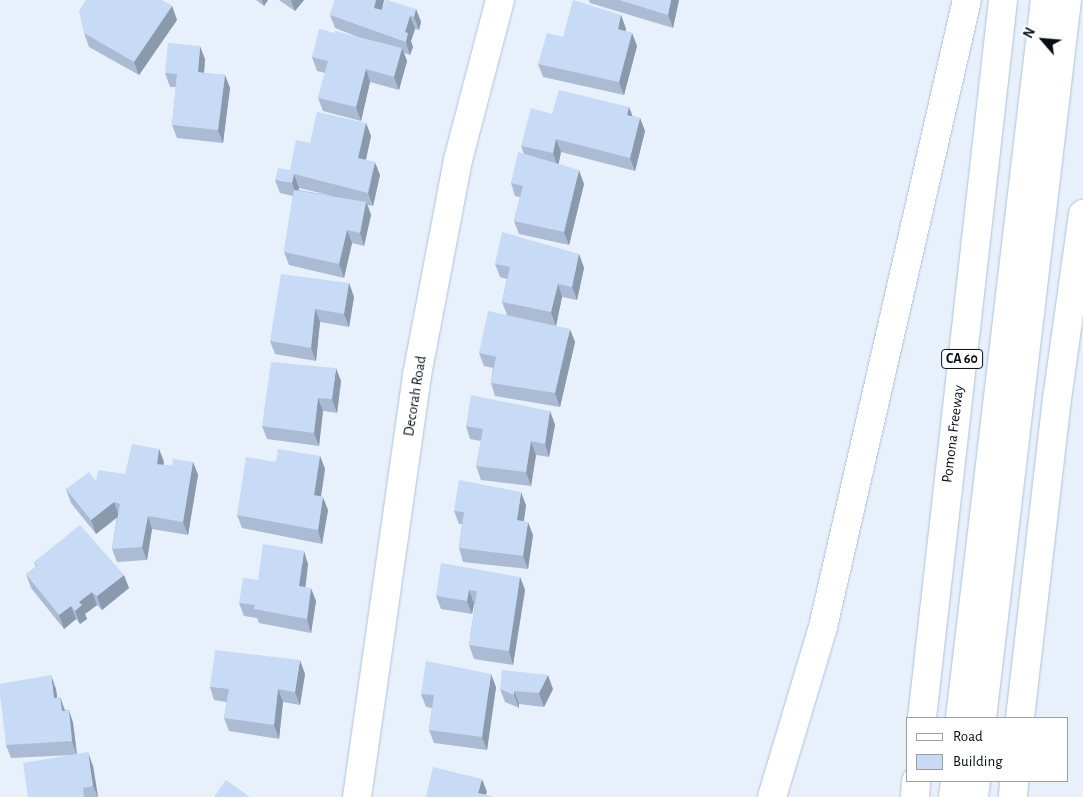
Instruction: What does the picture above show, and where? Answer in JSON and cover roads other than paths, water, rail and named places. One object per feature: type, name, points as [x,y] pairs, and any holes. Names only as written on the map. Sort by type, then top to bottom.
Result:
[{"type":"main road","name":"Decorah Road","points":[[357,797],[417,375],[458,160],[500,0]]},
{"type":"main road","points":[[772,797],[823,627],[967,0]]},
{"type":"main road","name":"Pomona Freeway","points":[[922,717],[1003,0]]},
{"type":"main road","points":[[960,717],[1045,0]]},
{"type":"main road","points":[[982,717],[1067,0]]},
{"type":"main road","points":[[1020,717],[1057,399],[1083,214]]},
{"type":"main road","points":[[915,797],[916,782]]},
{"type":"main road","points":[[953,797],[954,782]]},
{"type":"main road","points":[[974,797],[976,782]]},
{"type":"main road","points":[[1013,797],[1014,782]]}]
